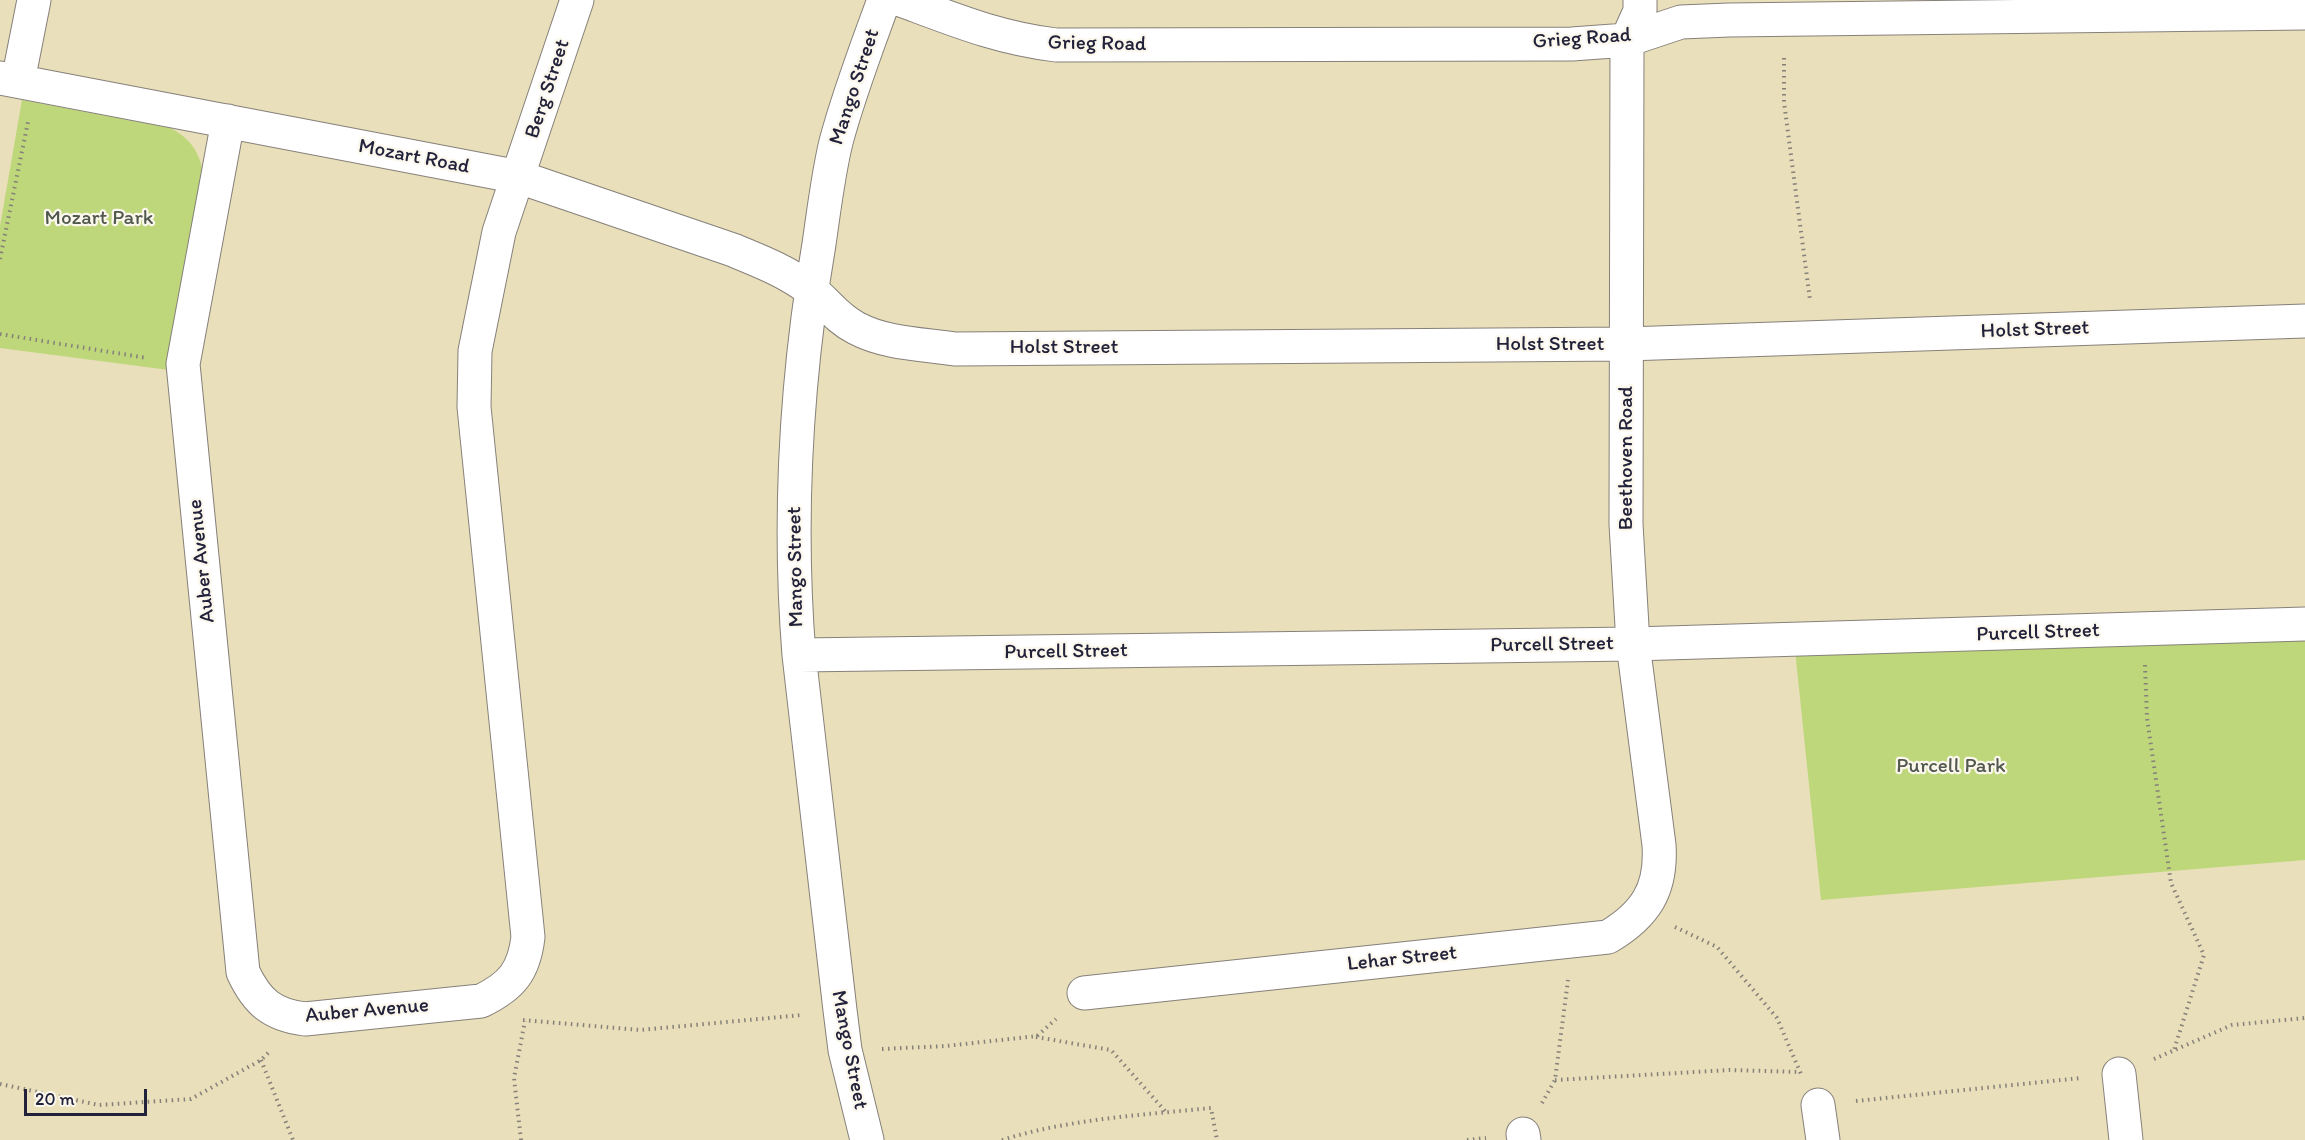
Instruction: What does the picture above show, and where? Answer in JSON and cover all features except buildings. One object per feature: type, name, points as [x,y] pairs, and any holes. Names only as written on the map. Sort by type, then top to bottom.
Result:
[{"type":"street","points":[[18,81],[34,0]]},
{"type":"street","name":"Berg Street","points":[[519,177],[577,0]]},
{"type":"street","name":"Mango Street","points":[[867,1140],[845,1050],[799,656],[794,597],[794,460],[811,290],[836,143],[884,0]]},
{"type":"street","name":"Grieg Road","points":[[901,0],[984,32],[1056,45],[1561,44],[1627,40],[1729,10],[1784,18],[2305,13]]},
{"type":"street","name":"Beethoven Road","points":[[1640,0],[1640,11],[1627,40],[1626,524],[1633,644],[1659,845]]},
{"type":"street","name":"Mozart Road","points":[[18,81],[519,177],[733,250],[768,264],[811,290]]},
{"type":"street","name":"Auber Avenue","points":[[228,121],[183,364],[243,972],[260,1001],[289,1017],[305,1019],[481,1001],[498,993],[512,981],[521,968],[526,953],[528,937],[474,407],[474,379],[480,322],[499,232],[519,177]]},
{"type":"street","name":"Holst Street","points":[[811,290],[835,315],[857,329],[883,338],[955,349],[1628,345],[2305,321]]},
{"type":"street","name":"Purcell Street","points":[[799,656],[1633,644],[2305,624]]},
{"type":"street","name":"Lehar Street","points":[[1084,993],[1608,937],[1626,926],[1641,911],[1651,896],[1660,863],[1659,845]]},
{"type":"street","points":[[2119,1074],[2126,1140]]},
{"type":"street","points":[[1818,1105],[1822,1140]]},
{"type":"path","points":[[1784,18],[1784,102],[1805,251],[1813,337]]},
{"type":"path","points":[[0,259],[18,81]]},
{"type":"path","points":[[0,334],[183,364]]},
{"type":"path","points":[[2144,630],[2147,718],[2171,883],[2204,955],[2173,1050]]},
{"type":"path","points":[[1641,911],[1717,947],[1778,1018],[1800,1071],[1818,1105],[2119,1074],[2232,1025],[2305,1018]]},
{"type":"path","points":[[1523,1137],[1555,1080],[1574,941]]},
{"type":"path","points":[[845,1050],[946,1046],[1037,1036],[1084,993]]},
{"type":"path","points":[[481,1001],[525,1021],[640,1030],[840,1010]]},
{"type":"path","points":[[0,1084],[99,1105],[191,1099],[261,1060],[305,1019]]},
{"type":"path","points":[[520,1140],[514,1078],[525,1021]]},
{"type":"path","points":[[1032,1037],[1111,1050],[1166,1112]]},
{"type":"path","points":[[261,1060],[293,1140]]},
{"type":"path","points":[[1555,1080],[1730,1070],[1800,1071]]},
{"type":"path","points":[[1002,1140],[1033,1130],[1115,1117],[1211,1108],[1217,1140]]},
{"type":"green space","name":"Mozart Park","points":[[22,100],[170,128],[190,142],[198,155],[204,179],[169,370],[0,348],[0,226]]},
{"type":"green space","name":"Purcell Park","points":[[2305,636],[2305,860],[1821,900],[1795,650]]}]
